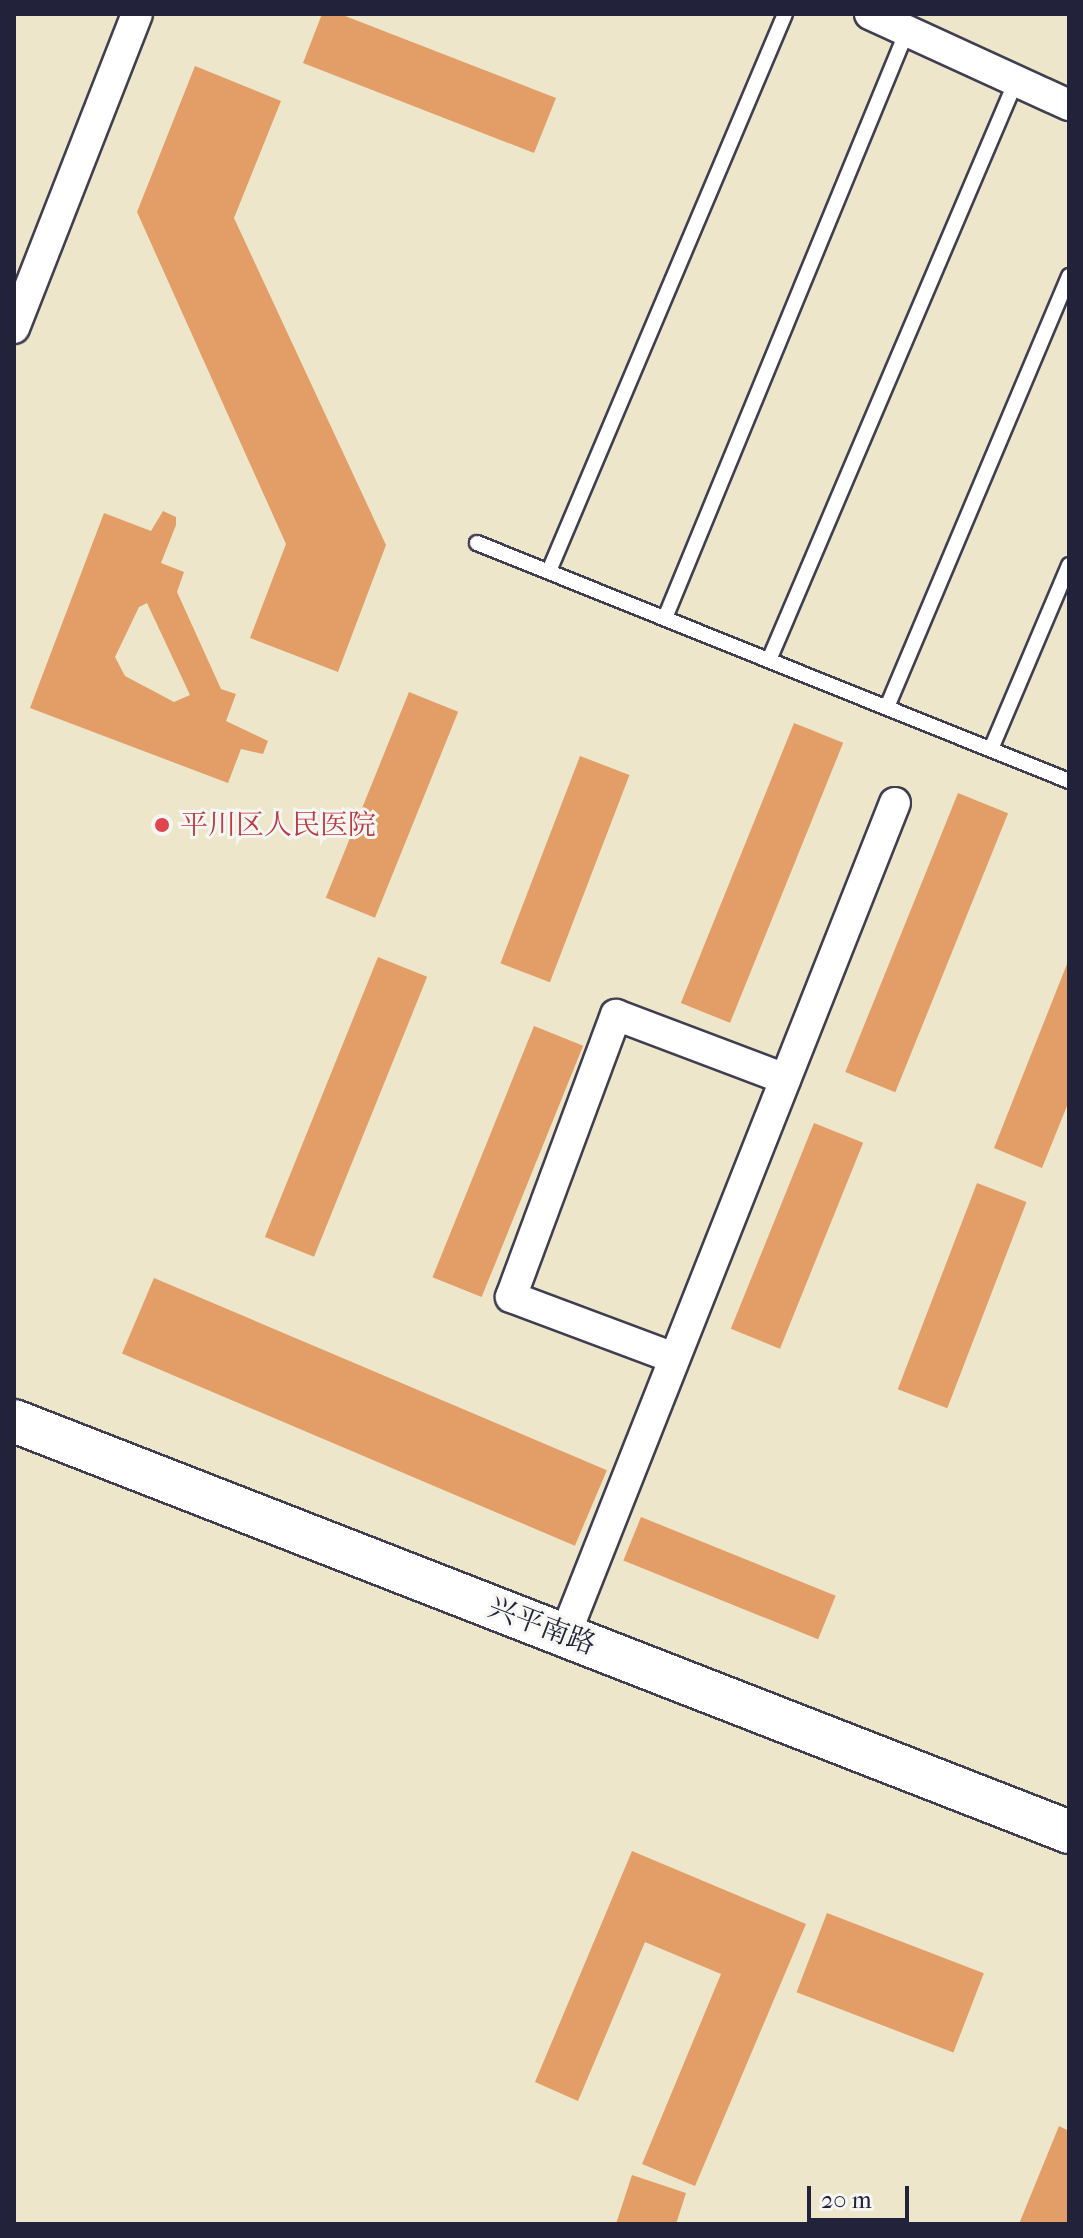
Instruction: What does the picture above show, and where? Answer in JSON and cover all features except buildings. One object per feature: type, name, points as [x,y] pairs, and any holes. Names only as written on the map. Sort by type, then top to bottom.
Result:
[{"type":"main road","name":"兴平南路","points":[[14,1421],[1069,1832]]},
{"type":"street","points":[[14,328],[137,14]]},
{"type":"street","points":[[870,14],[1069,105]]},
{"type":"street","points":[[565,1635],[895,803]]},
{"type":"street","points":[[674,1358],[511,1297],[616,1015],[785,1079]]},
{"type":"lane","points":[[549,571],[785,14]]},
{"type":"lane","points":[[665,618],[907,31]]},
{"type":"lane","points":[[769,660],[1016,81]]},
{"type":"lane","points":[[887,707],[1069,276]]},
{"type":"lane","points":[[477,543],[1069,781]]},
{"type":"lane","points":[[991,749],[1069,565]]},
{"type":"place","name":"平川区人民医院","points":[[162,825]]}]
